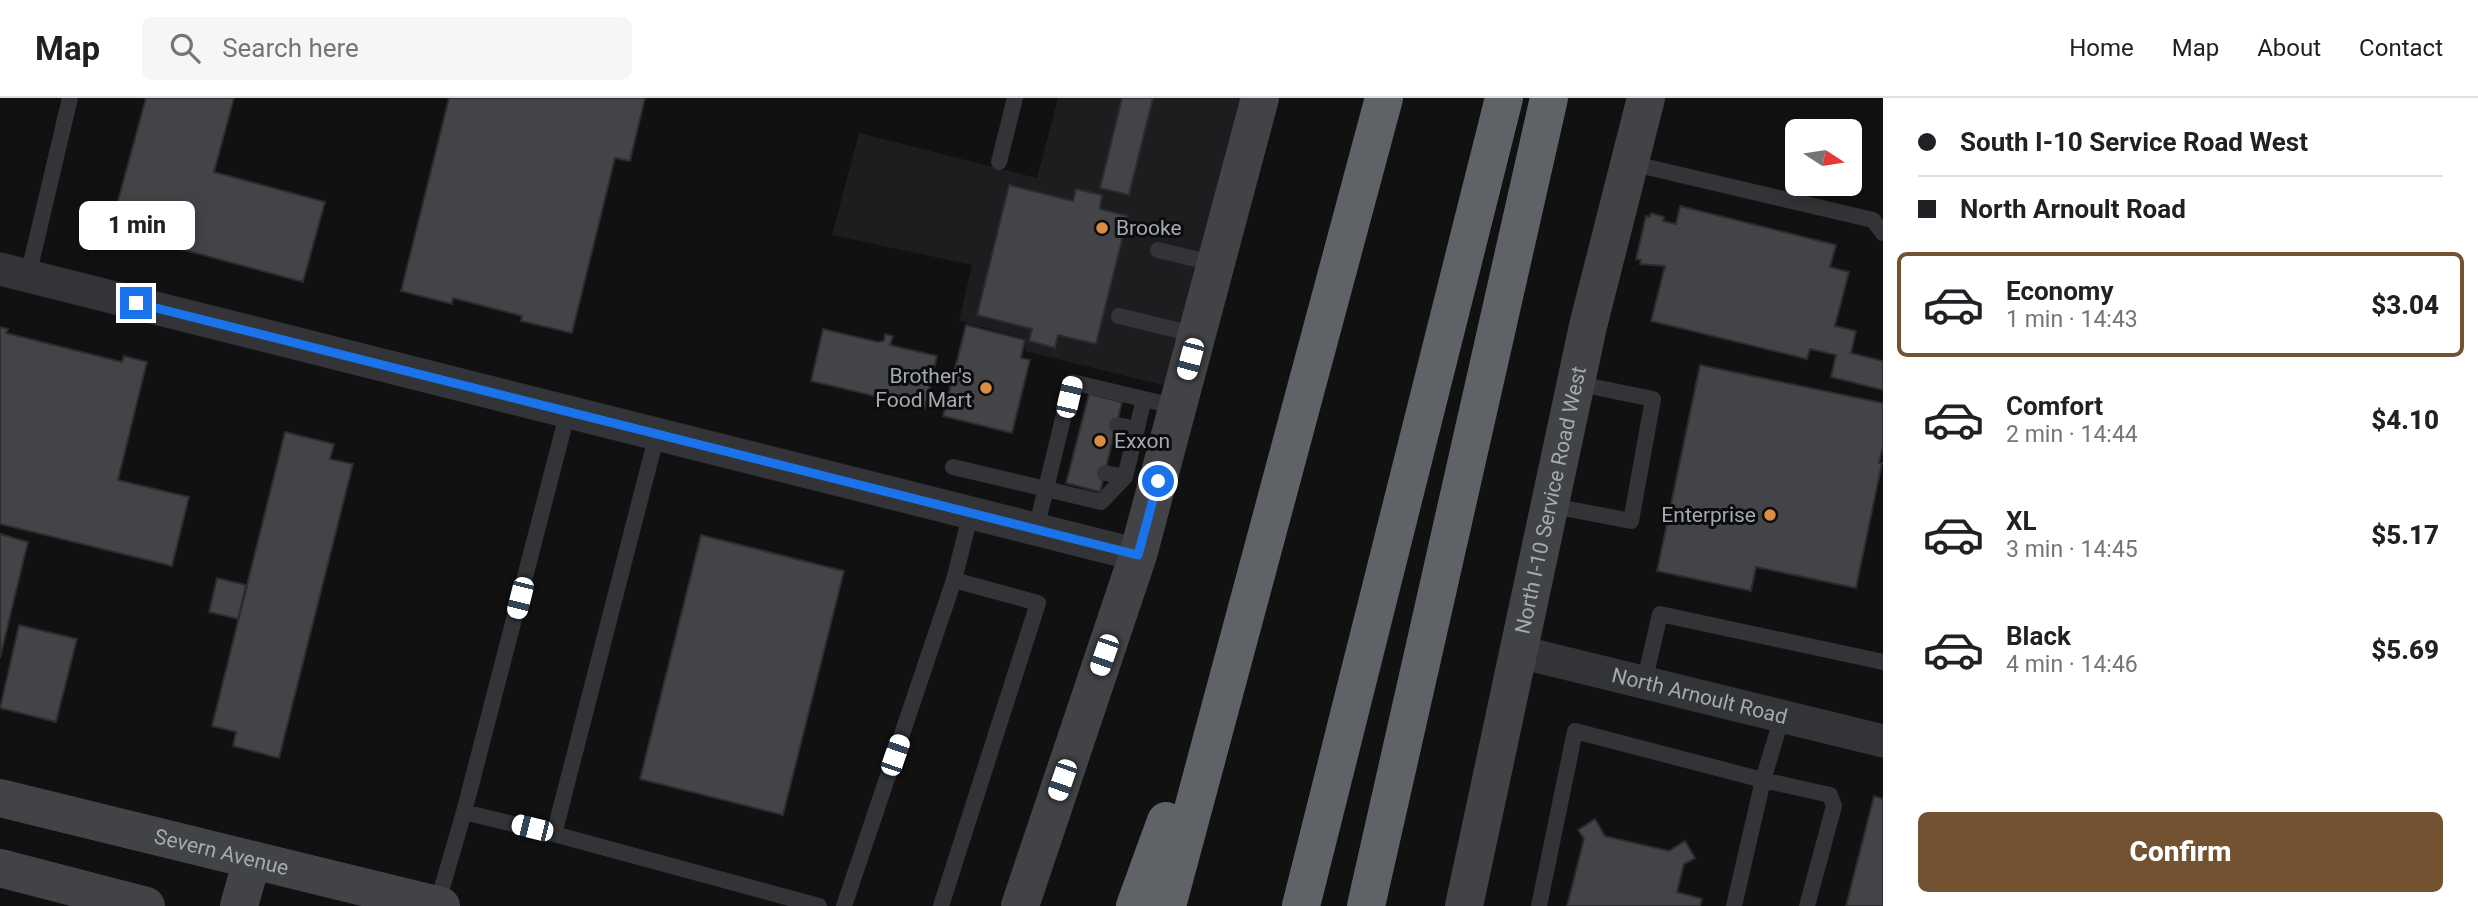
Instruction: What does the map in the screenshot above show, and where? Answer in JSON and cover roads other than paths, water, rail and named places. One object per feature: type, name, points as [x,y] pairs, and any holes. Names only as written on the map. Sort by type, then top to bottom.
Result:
[{"type":"highway","points":[[1167,906],[1384,98]]},
{"type":"highway","points":[[1301,906],[1504,98]]},
{"type":"highway","points":[[1366,906],[1549,98]]},
{"type":"highway","points":[[1390,906],[1566,98]]},
{"type":"highway","points":[[1135,906],[1250,589]]},
{"type":"street","points":[[1020,906],[1138,555],[1161,403],[1197,335],[1261,98]]},
{"type":"street","name":"North I-10 Service Road West","points":[[1464,906],[1575,383],[1646,98]]},
{"type":"street","points":[[14,272],[1138,555]]},
{"type":"street","name":"North Arnoult Road","points":[[1516,651],[1883,741]]},
{"type":"street","name":"Severn Avenue","points":[[0,798],[439,906]]},
{"type":"street","points":[[239,906],[252,860]]},
{"type":"street","points":[[1,872],[146,906]]},
{"type":"lane","points":[[14,272],[70,98]]},
{"type":"lane","points":[[999,162],[1015,98]]},
{"type":"lane","points":[[1630,163],[1872,220],[1883,233]]},
{"type":"lane","points":[[1158,250],[1216,264]]},
{"type":"lane","points":[[1119,316],[1197,335]]},
{"type":"lane","points":[[953,467],[1047,489],[1101,502],[1125,477],[1137,429],[1161,403],[1072,382],[1047,489],[1036,529]]},
{"type":"lane","points":[[1548,505],[1631,521],[1653,399],[1575,383]]},
{"type":"lane","points":[[439,906],[568,411]]},
{"type":"lane","points":[[1065,413],[1083,417]]},
{"type":"lane","points":[[1117,425],[1137,429]]},
{"type":"lane","points":[[554,834],[657,434]]},
{"type":"lane","points":[[1053,462],[1071,465]]},
{"type":"lane","points":[[1105,473],[1125,477]]},
{"type":"lane","points":[[844,906],[954,580],[971,512]]},
{"type":"lane","points":[[941,906],[1038,603],[954,580]]},
{"type":"lane","points":[[1644,682],[1660,614],[1883,662]]},
{"type":"lane","points":[[1734,906],[1763,780],[1782,717]]},
{"type":"lane","points":[[1539,906],[1576,731],[1763,780],[1830,794],[1834,806],[1807,906]]},
{"type":"lane","points":[[464,812],[819,906]]},
{"type":"place","name":"Brooke","points":[[1102,228]]},
{"type":"place","name":"Brother's Food Mart","points":[[986,388]]},
{"type":"place","name":"Exxon","points":[[1100,441]]},
{"type":"place","name":"Enterprise","points":[[1770,515]]}]
